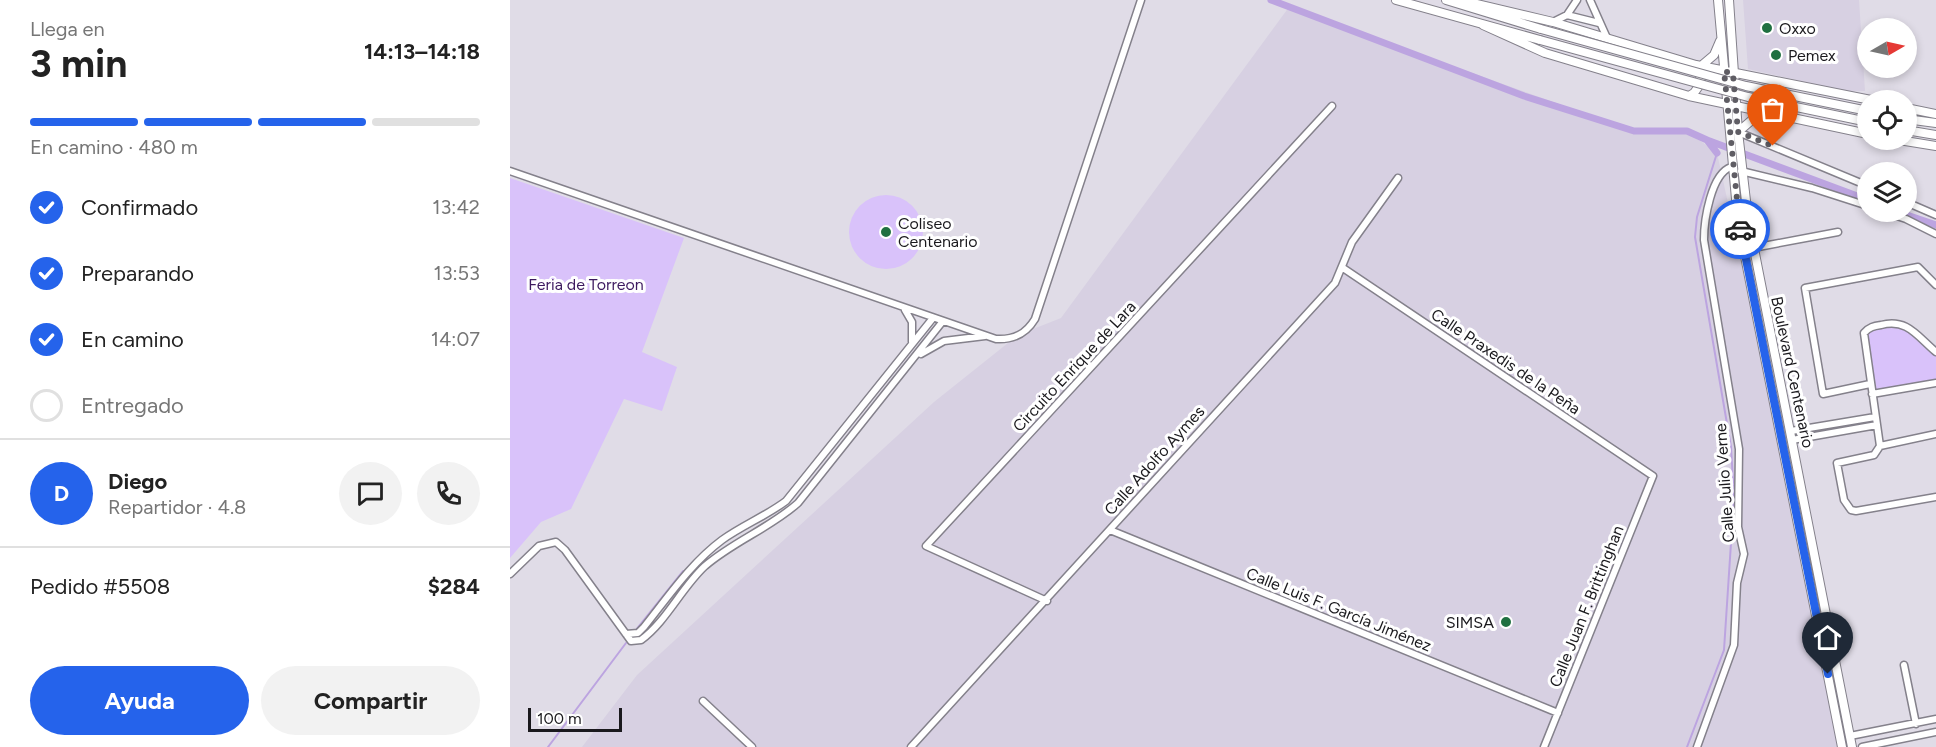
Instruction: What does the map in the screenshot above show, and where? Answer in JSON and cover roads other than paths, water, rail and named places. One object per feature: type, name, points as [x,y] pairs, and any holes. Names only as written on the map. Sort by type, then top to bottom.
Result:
[{"type":"main road","points":[[1396,0],[1748,97],[1857,120]]},
{"type":"main road","points":[[1446,0],[1746,86],[1857,109]]},
{"type":"main road","points":[[1460,0],[1554,22],[1733,74],[1857,97]]},
{"type":"main road","name":"Boulevard Centenario","points":[[1718,0],[1731,164],[1742,244],[1842,747]]},
{"type":"main road","name":"Boulevard Centenario","points":[[1729,0],[1741,167],[1753,248],[1791,431],[1851,747]]},
{"type":"main road","points":[[1483,25],[1545,53],[1689,96],[1773,116],[1857,132]]},
{"type":"main road","points":[[1699,65],[1714,55],[1721,39]]},
{"type":"main road","points":[[1689,96],[1699,89],[1701,83],[1699,65]]},
{"type":"main road","points":[[1763,113],[1757,100],[1761,86],[1766,81]]},
{"type":"main road","points":[[1917,110],[1936,114]]},
{"type":"main road","points":[[1738,134],[1753,119],[1773,116]]},
{"type":"main road","points":[[1917,120],[1936,123]]},
{"type":"main road","points":[[1917,132],[1936,135]]},
{"type":"main road","points":[[1917,143],[1936,146]]},
{"type":"main road","points":[[1757,317],[1766,325],[1775,356]]},
{"type":"main road","points":[[1772,386],[1786,434],[1792,440]]},
{"type":"main road","points":[[1828,674],[1838,672]]},
{"type":"main road","points":[[1834,704],[1839,709],[1851,747]]},
{"type":"street","points":[[510,171],[987,336],[1008,339],[1020,336],[1029,329],[1035,319],[1142,0]]},
{"type":"street","points":[[1554,22],[1567,15],[1577,0]]},
{"type":"street","points":[[1590,0],[1607,38]]},
{"type":"street","points":[[1567,15],[1599,23]]},
{"type":"street","name":"Circuito Enrique de Lara","points":[[1047,601],[926,546],[1332,106]]},
{"type":"street","points":[[1738,134],[1857,182]]},
{"type":"street","name":"Calle Julio Verne","points":[[1696,747],[1734,645],[1737,583],[1744,554],[1738,527],[1739,449],[1704,240],[1706,212],[1718,177],[1731,164]]},
{"type":"street","points":[[1741,167],[1857,202]]},
{"type":"street","name":"Calle Adolfo Aymes","points":[[911,747],[1047,601],[1335,283],[1352,242],[1398,178]]},
{"type":"street","points":[[1917,207],[1936,215]]},
{"type":"street","points":[[1912,222],[1936,234]]},
{"type":"street","points":[[1742,244],[1753,248],[1838,232]]},
{"type":"street","points":[[1745,258],[1753,248]]},
{"type":"street","points":[[1870,384],[1823,394],[1805,288],[1918,267],[1936,285]]},
{"type":"street","name":"Calle Praxedis de la Peña","points":[[1343,268],[1653,476]]},
{"type":"street","points":[[905,309],[913,329],[912,344]]},
{"type":"street","points":[[626,634],[638,633],[644,627],[707,552],[737,530],[764,517],[786,501],[933,318]]},
{"type":"street","points":[[510,574],[539,546],[556,542],[565,550],[626,634],[634,642],[646,637],[703,567],[726,550],[787,513],[833,462],[918,356],[943,321]]},
{"type":"street","points":[[1936,352],[1902,323],[1894,321],[1867,329],[1863,337],[1880,446],[1874,455],[1837,463],[1846,506],[1856,511],[1936,497]]},
{"type":"street","points":[[918,356],[944,341],[987,336]]},
{"type":"street","points":[[1872,394],[1936,383]]},
{"type":"street","points":[[1791,431],[1875,417]]},
{"type":"street","points":[[1792,440],[1877,425]]},
{"type":"street","points":[[1880,446],[1936,434]]},
{"type":"street","points":[[825,454],[833,462]]},
{"type":"street","name":"Calle Juan F. Brittinghan","points":[[1544,747],[1653,476]]},
{"type":"street","name":"Calle Luis F. García Jiménez","points":[[1110,530],[1558,713]]},
{"type":"street","points":[[1904,665],[1916,724]]},
{"type":"street","points":[[703,701],[752,747]]},
{"type":"street","points":[[1850,736],[1936,719]]},
{"type":"street","points":[[1862,747],[1936,732]]},
{"type":"waterway","points":[[1271,0],[1524,96],[1634,131],[1687,131],[1707,140],[1717,153]]},
{"type":"waterway","points":[[1707,140],[1857,196]]},
{"type":"waterway","points":[[1687,747],[1724,650],[1734,497],[1731,447],[1695,237],[1697,217],[1717,153]]},
{"type":"waterway","points":[[1917,218],[1936,225]]},
{"type":"waterway","points":[[635,631],[683,571]]},
{"type":"waterway","points":[[548,747],[626,643]]},
{"type":"place","name":"Oxxo","points":[[1767,28]]},
{"type":"place","name":"Pemex","points":[[1776,55]]},
{"type":"place","name":"Coliseo Centenario","points":[[886,232]]},
{"type":"place","name":"SIMSA","points":[[1506,622]]},
{"type":"park label","name":"Feria de Torreon","points":[[586,284]]}]
